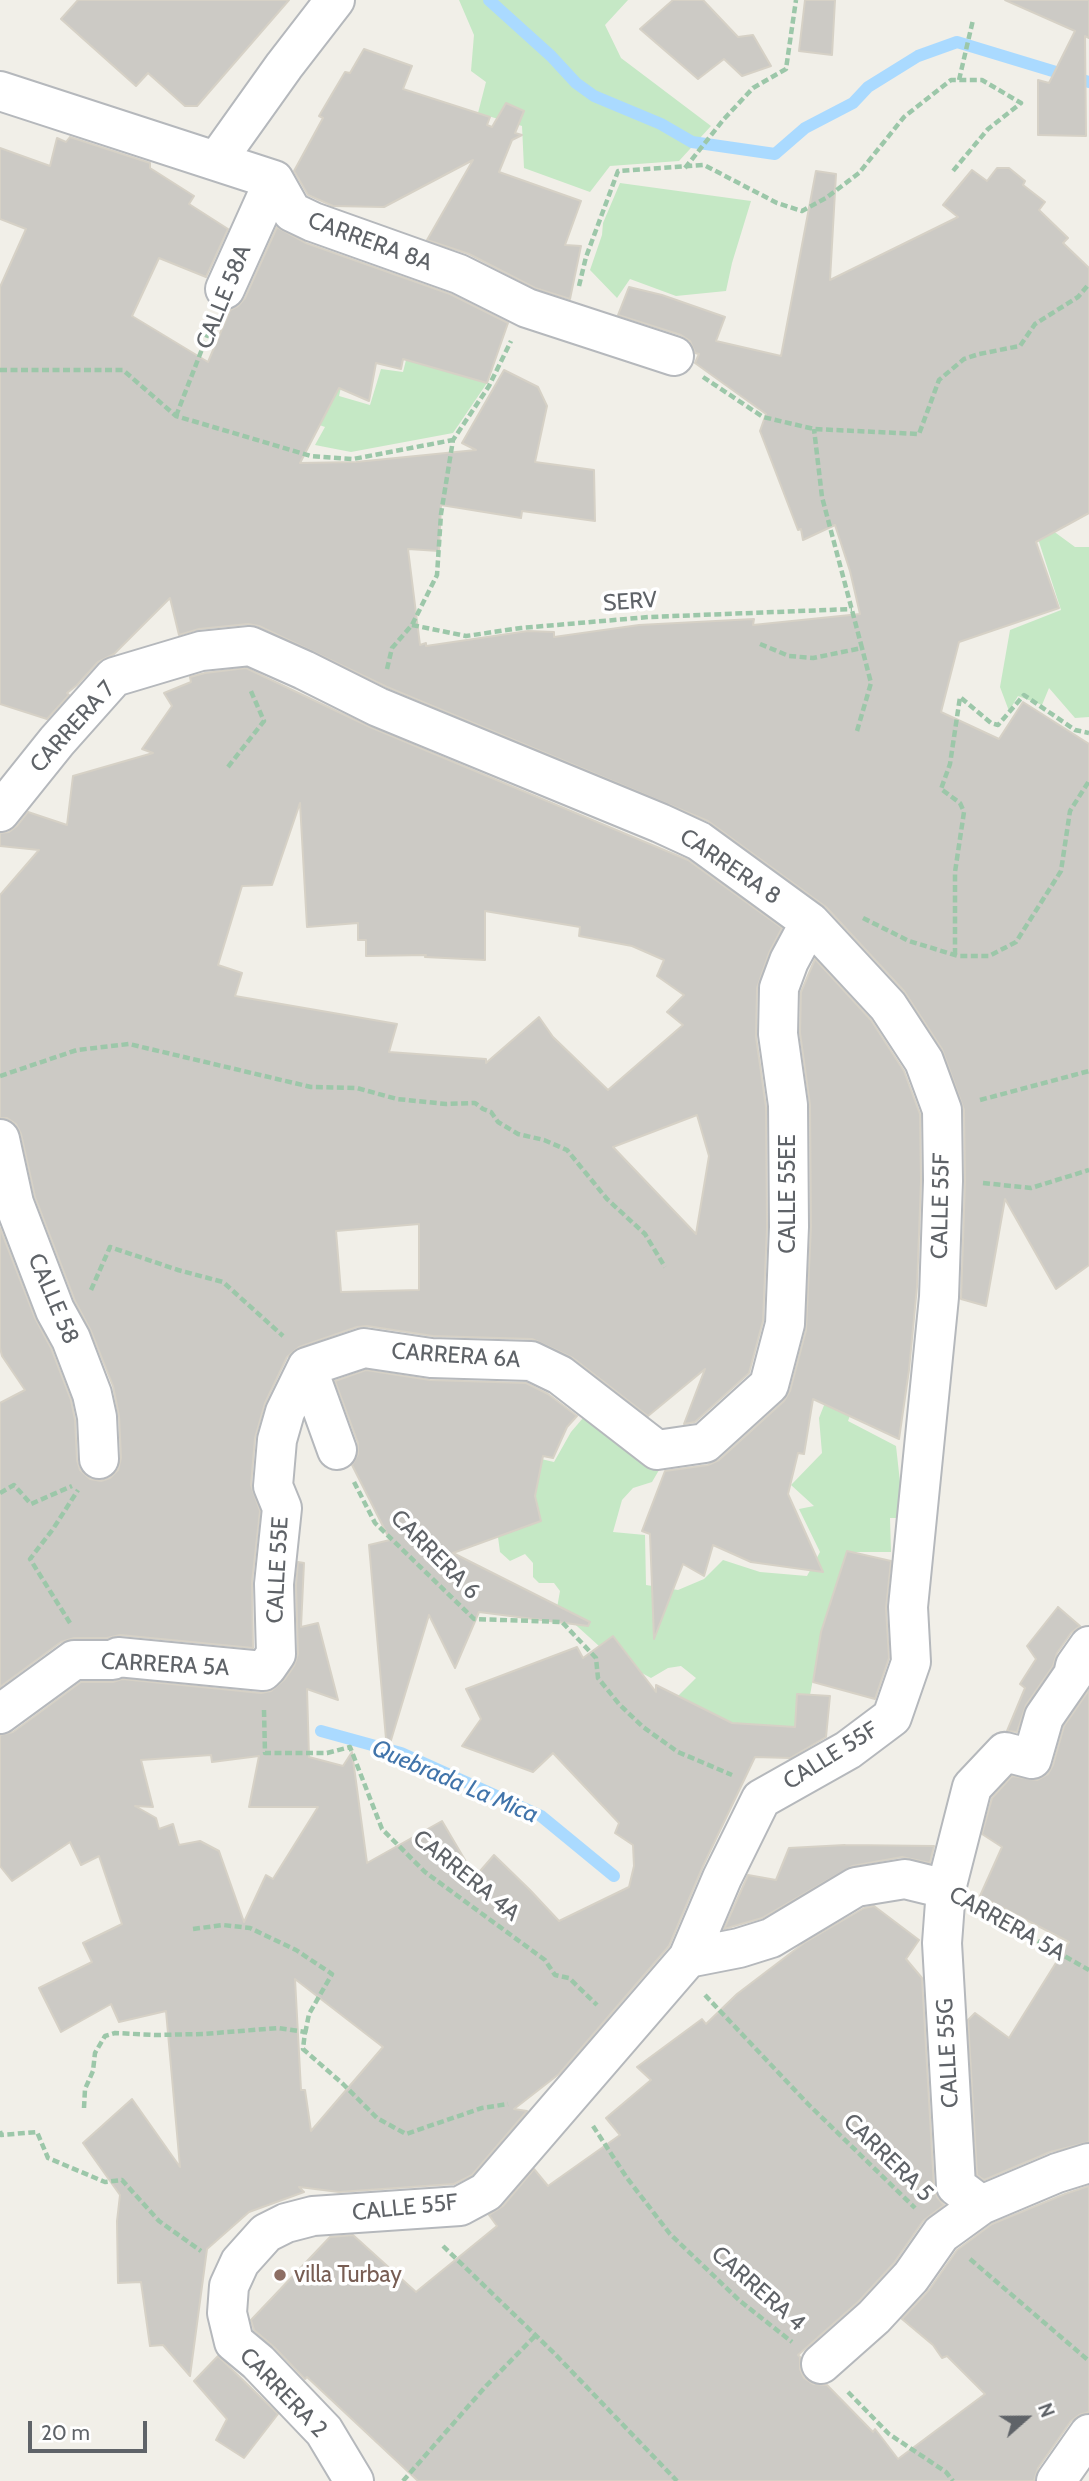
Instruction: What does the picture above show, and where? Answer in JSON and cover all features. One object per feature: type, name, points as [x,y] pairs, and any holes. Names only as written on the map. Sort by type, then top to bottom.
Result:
[{"type":"street","points":[[217,160],[335,0]]},
{"type":"street","points":[[0,91],[274,180]]},
{"type":"street","name":"CALLE 58A","points":[[225,289],[274,180]]},
{"type":"street","name":"CARRERA 8A","points":[[274,180],[292,212],[313,222],[458,274],[527,308],[674,356]]},
{"type":"street","name":"CARRERA 8","points":[[201,651],[250,646],[378,707],[660,822],[699,841],[810,922]]},
{"type":"street","name":"CARRERA 7","points":[[0,812],[57,741],[114,677],[201,651]]},
{"type":"street","name":"CALLE 55F","points":[[240,2262],[267,2233],[286,2223],[313,2216],[460,2206],[486,2192],[688,1958],[722,1878],[761,1799],[848,1750],[892,1717],[911,1662],[908,1607],[939,1297],[943,1181],[942,1110],[924,1061],[888,1006],[810,922]]},
{"type":"street","name":"CALLE 55EE","points":[[705,1443],[769,1385],[785,1324],[789,1227],[789,1105],[778,1034],[779,988],[789,961],[810,922]]},
{"type":"street","name":"CALLE 58","points":[[0,1139],[14,1203],[55,1310],[71,1339],[93,1394],[97,1417],[94,1466]]},
{"type":"street","name":"CARRERA 6A","points":[[307,1367],[364,1348],[432,1357],[531,1361],[560,1376],[657,1450],[705,1443]]},
{"type":"street","points":[[307,1367],[337,1450]]},
{"type":"street","name":"CALLE 55E","points":[[263,1671],[276,1654],[274,1584],[282,1508],[273,1486],[277,1440],[285,1412],[307,1367]]},
{"type":"street","name":"CALLE 55G","points":[[981,2205],[956,2186],[942,1943],[946,1889],[972,1787],[1005,1752],[1032,1759],[1044,1717],[1089,1646]]},
{"type":"street","name":"CARRERA 5A","points":[[0,1714],[74,1660],[113,1660],[118,1657],[263,1671]]},
{"type":"street","name":"CARRERA 5A","points":[[688,1958],[739,1948],[771,1938],[856,1888],[905,1879],[946,1889]]},
{"type":"street","points":[[821,2364],[874,2317],[911,2277],[941,2234],[981,2205],[1057,2173],[1089,2163]]},
{"type":"street","name":"CARRERA 2","points":[[240,2262],[229,2286],[227,2313],[233,2342],[258,2362],[324,2431],[354,2481]]},
{"type":"street","points":[[1056,2481],[1089,2434]]},
{"type":"path","points":[[685,168],[753,88],[786,69],[796,0]]},
{"type":"path","points":[[959,81],[973,20]]},
{"type":"path","points":[[578,293],[586,257],[618,170],[704,165],[777,203],[802,211],[826,198],[859,173],[904,117],[951,80],[982,80],[1021,103],[988,128],[953,171]]},
{"type":"path","points":[[674,356],[763,417],[814,429],[919,434],[939,380],[964,359],[1020,346],[1035,324],[1078,297],[1089,284]]},
{"type":"path","name":"CALLE 58A","points":[[176,416],[225,289]]},
{"type":"path","points":[[378,707],[392,648],[412,625],[437,575],[440,514],[453,440],[489,386],[527,308]]},
{"type":"path","points":[[0,370],[123,370],[176,416],[311,456],[353,459],[453,440]]},
{"type":"path","points":[[814,429],[822,497],[871,683],[857,731]]},
{"type":"path","name":"SERV","points":[[412,625],[466,636],[521,628],[649,617],[852,609]]},
{"type":"path","points":[[760,644],[789,656],[813,658],[862,648]]},
{"type":"path","points":[[228,767],[264,721],[238,660],[250,646]]},
{"type":"path","points":[[955,955],[956,872],[964,812],[960,803],[941,789],[950,764],[960,697],[991,723],[998,725],[1024,695],[1075,730],[1089,733]]},
{"type":"path","points":[[810,922],[861,917],[909,941],[955,955],[989,956],[1016,942],[1061,871],[1070,811],[1089,781]]},
{"type":"path","points":[[0,1076],[77,1050],[129,1044],[311,1087],[357,1088],[397,1100],[446,1104],[475,1103],[491,1112],[498,1122],[517,1135],[544,1140],[568,1150],[607,1199],[645,1234],[664,1267]]},
{"type":"path","points":[[942,1110],[1088,1071]]},
{"type":"path","points":[[943,1181],[1031,1188],[1089,1170]]},
{"type":"path","points":[[71,1339],[110,1247],[223,1283],[284,1337],[307,1367]]},
{"type":"path","name":"CARRERA 6","points":[[337,1450],[375,1523],[474,1619],[562,1622],[596,1658],[598,1678],[619,1704],[643,1727],[678,1752],[731,1775],[739,1770]]},
{"type":"path","points":[[0,1493],[14,1485],[31,1504],[66,1490],[94,1466]]},
{"type":"path","points":[[74,1660],[82,1642],[30,1559],[94,1466]]},
{"type":"path","name":"CARRERA 4A","points":[[263,1671],[265,1753],[327,1753],[350,1746],[383,1829],[425,1872],[545,1960],[555,1975],[569,1978],[624,2033]]},
{"type":"path","name":"CARRERA 5A","points":[[946,1889],[1089,1970]]},
{"type":"path","points":[[193,1929],[223,1925],[250,1928],[296,1950],[332,1974],[309,2014],[303,2049],[377,2118],[406,2134],[482,2108],[508,2104],[531,2106],[574,2092]]},
{"type":"path","name":"CARRERA 5","points":[[688,1958],[706,1997],[808,2104],[941,2234],[1089,2361]]},
{"type":"path","points":[[84,2108],[85,2089],[93,2071],[95,2053],[105,2036],[115,2033],[204,2034],[278,2028],[305,2032],[304,2035]]},
{"type":"path","name":"CARRERA 4","points":[[574,2092],[627,2178],[670,2234],[740,2301],[821,2364],[889,2434],[946,2472],[953,2481]]},
{"type":"path","points":[[0,2131],[1,2135],[37,2132],[48,2158],[105,2182],[122,2180],[159,2221],[181,2238],[211,2258],[240,2262]]},
{"type":"path","points":[[409,2210],[536,2335],[677,2481]]},
{"type":"path","points":[[403,2481],[486,2386],[536,2335]]},
{"type":"green space","points":[[459,0],[628,0],[605,25],[621,58],[711,126],[679,161],[610,166],[590,192],[524,168],[522,126],[478,113],[486,82],[471,71],[474,35]]},
{"type":"green space","points":[[620,183],[751,201],[726,291],[676,296],[630,279],[617,298],[590,270],[602,235],[603,223]]},
{"type":"green space","points":[[406,360],[487,383],[453,433],[351,452],[315,445],[325,427],[302,419],[343,379],[339,396],[370,405],[381,369],[403,372]]},
{"type":"green space","points":[[1030,514],[1075,547],[1089,547],[1089,717],[1075,718],[1049,688],[1042,705],[1018,696],[1009,711],[1000,687],[1010,630],[1061,610]]},
{"type":"green space","points":[[867,1367],[848,1421],[896,1446],[904,1518],[890,1518],[891,1552],[851,1552],[817,1658],[810,1695],[797,1694],[795,1727],[732,1723],[678,1696],[696,1678],[681,1666],[668,1668],[651,1678],[640,1672],[613,1636],[599,1646],[557,1608],[560,1591],[554,1583],[539,1583],[533,1577],[533,1563],[525,1554],[510,1561],[500,1552],[498,1537],[541,1521],[532,1486],[541,1459],[554,1462],[571,1432],[589,1411],[662,1465],[652,1482],[633,1488],[622,1500],[613,1532],[645,1535],[646,1585],[678,1590],[704,1579],[723,1560],[760,1572],[807,1576],[820,1552],[799,1509],[814,1506],[791,1485],[822,1453],[819,1418],[832,1385]]},
{"type":"building","points":[[78,0],[289,0],[197,106],[185,106],[148,73],[136,86],[61,19]]},
{"type":"building","points":[[673,0],[703,0],[738,37],[753,35],[771,66],[742,76],[724,59],[698,79],[640,29]]},
{"type":"building","points":[[805,0],[835,0],[832,55],[799,51]]},
{"type":"building","points":[[1005,0],[1089,0],[1089,38],[1085,36],[1086,136],[1038,135],[1038,80],[1049,83],[1075,31]]},
{"type":"building","points":[[364,49],[412,66],[403,89],[490,117],[487,125],[492,127],[506,103],[524,111],[515,133],[522,135],[512,140],[499,172],[581,201],[565,245],[581,246],[570,299],[535,288],[469,254],[427,240],[473,160],[384,207],[333,206],[308,195],[294,171],[323,118],[319,116],[345,72],[350,73]]},
{"type":"building","points":[[70,137],[150,163],[150,168],[194,196],[189,204],[228,229],[206,277],[159,258],[132,316],[208,362],[230,310],[245,298],[277,227],[306,243],[450,294],[508,323],[487,383],[403,359],[401,369],[376,363],[369,401],[339,388],[300,463],[356,462],[476,450],[462,443],[504,370],[538,387],[547,406],[535,462],[594,470],[595,521],[522,511],[521,518],[441,505],[439,551],[408,549],[420,645],[426,643],[426,646],[528,631],[554,632],[554,637],[639,625],[754,619],[753,625],[860,614],[835,525],[803,540],[801,529],[798,530],[760,431],[766,414],[695,363],[699,354],[695,353],[690,341],[681,335],[618,315],[629,287],[662,295],[725,317],[716,341],[781,356],[816,171],[836,174],[830,280],[958,217],[943,205],[972,170],[987,181],[997,168],[1009,168],[1025,181],[1023,185],[1045,202],[1039,210],[1068,238],[1063,243],[1089,268],[1089,513],[1036,542],[1059,608],[959,642],[941,712],[999,739],[1023,702],[1089,744],[1089,1265],[1056,1289],[1005,1199],[986,1306],[961,1299],[965,1181],[964,1110],[942,1049],[904,991],[826,907],[708,821],[387,687],[259,626],[248,624],[199,629],[179,635],[170,598],[114,654],[98,662],[67,693],[69,695],[47,719],[0,704],[0,287],[26,229],[0,219],[0,148],[50,166],[57,138],[66,142]]},
{"type":"building","points":[[246,668],[370,727],[688,860],[782,928],[769,953],[757,988],[756,1037],[766,1107],[767,1227],[763,1321],[749,1373],[695,1422],[684,1424],[705,1369],[648,1416],[573,1358],[532,1339],[433,1336],[367,1326],[299,1347],[287,1357],[265,1403],[255,1438],[251,1485],[260,1511],[252,1582],[253,1648],[120,1635],[107,1638],[74,1638],[61,1642],[0,1687],[0,1403],[25,1390],[2,1356],[0,1348],[0,1228],[71,1400],[80,1470],[90,1479],[101,1481],[110,1478],[118,1470],[121,1458],[119,1416],[113,1386],[91,1331],[75,1301],[35,1197],[21,1134],[16,1124],[7,1118],[0,1118],[0,895],[39,850],[0,846],[0,833],[9,832],[17,826],[28,812],[67,825],[73,776],[153,753],[142,749],[172,706],[164,693],[191,682],[190,677]],"holes":[[[300,803],[307,927],[358,923],[358,940],[366,940],[366,956],[426,955],[425,957],[485,960],[485,911],[580,927],[579,936],[632,946],[664,960],[657,976],[684,995],[667,1012],[683,1025],[608,1090],[553,1037],[539,1017],[486,1063],[486,1059],[389,1052],[397,1024],[235,996],[242,973],[218,965],[242,886],[272,885]],[[697,1115],[709,1156],[696,1234],[613,1147]],[[419,1224],[419,1290],[341,1292],[336,1231]]]},
{"type":"building","points":[[815,959],[871,1020],[904,1071],[920,1114],[921,1181],[917,1287],[899,1439],[813,1399],[804,1454],[798,1453],[788,1494],[823,1572],[751,1562],[713,1545],[704,1576],[683,1564],[654,1639],[650,1534],[642,1531],[665,1471],[708,1465],[719,1460],[784,1401],[790,1391],[806,1330],[811,1227],[810,1105],[800,1033],[801,992]]},
{"type":"building","points":[[366,1370],[430,1380],[526,1383],[548,1394],[577,1416],[567,1427],[553,1458],[543,1456],[535,1496],[541,1521],[453,1553],[590,1622],[588,1626],[479,1612],[455,1668],[429,1615],[388,1750],[369,1545],[390,1540],[352,1465],[358,1454],[358,1443],[335,1381]]},
{"type":"building","points":[[847,1551],[891,1561],[886,1608],[889,1658],[875,1699],[813,1682],[821,1632]]},
{"type":"building","points":[[298,1562],[304,1563],[301,1627],[318,1623],[338,1700],[307,1689],[309,1757],[343,1766],[352,1752],[367,1863],[442,1821],[475,1877],[494,1855],[559,1921],[629,1887],[634,1866],[633,1845],[615,1833],[619,1823],[553,1753],[533,1772],[462,1746],[481,1719],[466,1689],[577,1647],[583,1658],[613,1636],[656,1692],[656,1685],[732,1723],[795,1727],[797,1694],[830,1696],[826,1737],[790,1758],[755,1757],[703,1866],[669,1946],[559,2074],[514,2109],[527,2111],[472,2175],[454,2184],[339,2192],[299,2187],[304,2192],[249,2212],[207,2249],[190,2376],[163,2345],[150,2346],[141,2282],[118,2283],[117,2221],[120,2195],[83,2143],[132,2099],[180,2167],[166,2011],[119,2022],[111,2004],[61,2032],[39,1988],[92,1962],[83,1943],[122,1924],[99,1856],[81,1865],[70,1842],[12,1881],[0,1866],[0,1735],[13,1732],[81,1682],[113,1682],[122,1679],[261,1693],[271,1691],[285,1679],[298,1654]],"holes":[[[211,1755],[212,1762],[259,1756],[249,1807],[318,1807],[273,1879],[266,1875],[244,1922],[219,1851],[200,1841],[179,1845],[173,1824],[159,1829],[156,1818],[135,1806],[153,1807],[141,1760]],[[295,1979],[383,2047],[311,2131],[305,2090],[301,2090]]]},
{"type":"building","points":[[1058,1607],[1080,1626],[1071,1633],[1057,1653],[1053,1666],[1026,1705],[1017,1732],[1007,1731],[1025,1688],[1020,1684],[1036,1659],[1027,1646]]},
{"type":"building","points":[[1089,1690],[1089,2142],[1050,2152],[984,2180],[977,2175],[968,2020],[975,2013],[1009,2038],[1069,1942],[980,1896],[1002,1847],[982,1834],[992,1798],[1012,1776],[1037,1780],[1048,1774],[1064,1726]]},
{"type":"building","points":[[845,1845],[934,1846],[930,1863],[902,1857],[852,1866],[762,1918],[724,1929],[748,1875],[776,1880],[789,1848]]},
{"type":"building","points":[[874,1906],[919,1940],[906,1959],[922,1978],[934,2187],[937,2197],[944,2205],[923,2221],[894,2263],[859,2301],[798,2355],[800,2369],[804,2378],[813,2384],[827,2385],[873,2432],[875,2429],[898,2459],[985,2394],[947,2356],[942,2358],[933,2345],[902,2319],[929,2290],[957,2250],[992,2224],[1089,2186],[1089,2412],[1071,2421],[1038,2468],[1034,2481],[418,2481],[254,2330],[251,2320],[330,2237],[353,2235],[416,2292],[497,2226],[489,2215],[503,2206],[534,2169],[548,2186],[620,2135],[606,2118],[651,2080],[637,2067],[702,2019],[706,2024],[737,1994],[804,1943],[864,1908]]},
{"type":"building","points":[[218,2356],[278,2414],[244,2458],[216,2440],[227,2419],[194,2381]]},
{"type":"waterway","points":[[489,0],[551,56],[576,83],[594,96],[661,124],[692,142],[775,154],[805,128],[853,103],[868,87],[918,56],[957,42],[1089,82]]},
{"type":"waterway","name":"Quebrada La Mica","points":[[321,1731],[401,1753],[541,1816],[614,1876]]},
{"type":"place","name":"villa Turbay","points":[[280,2275]]}]
